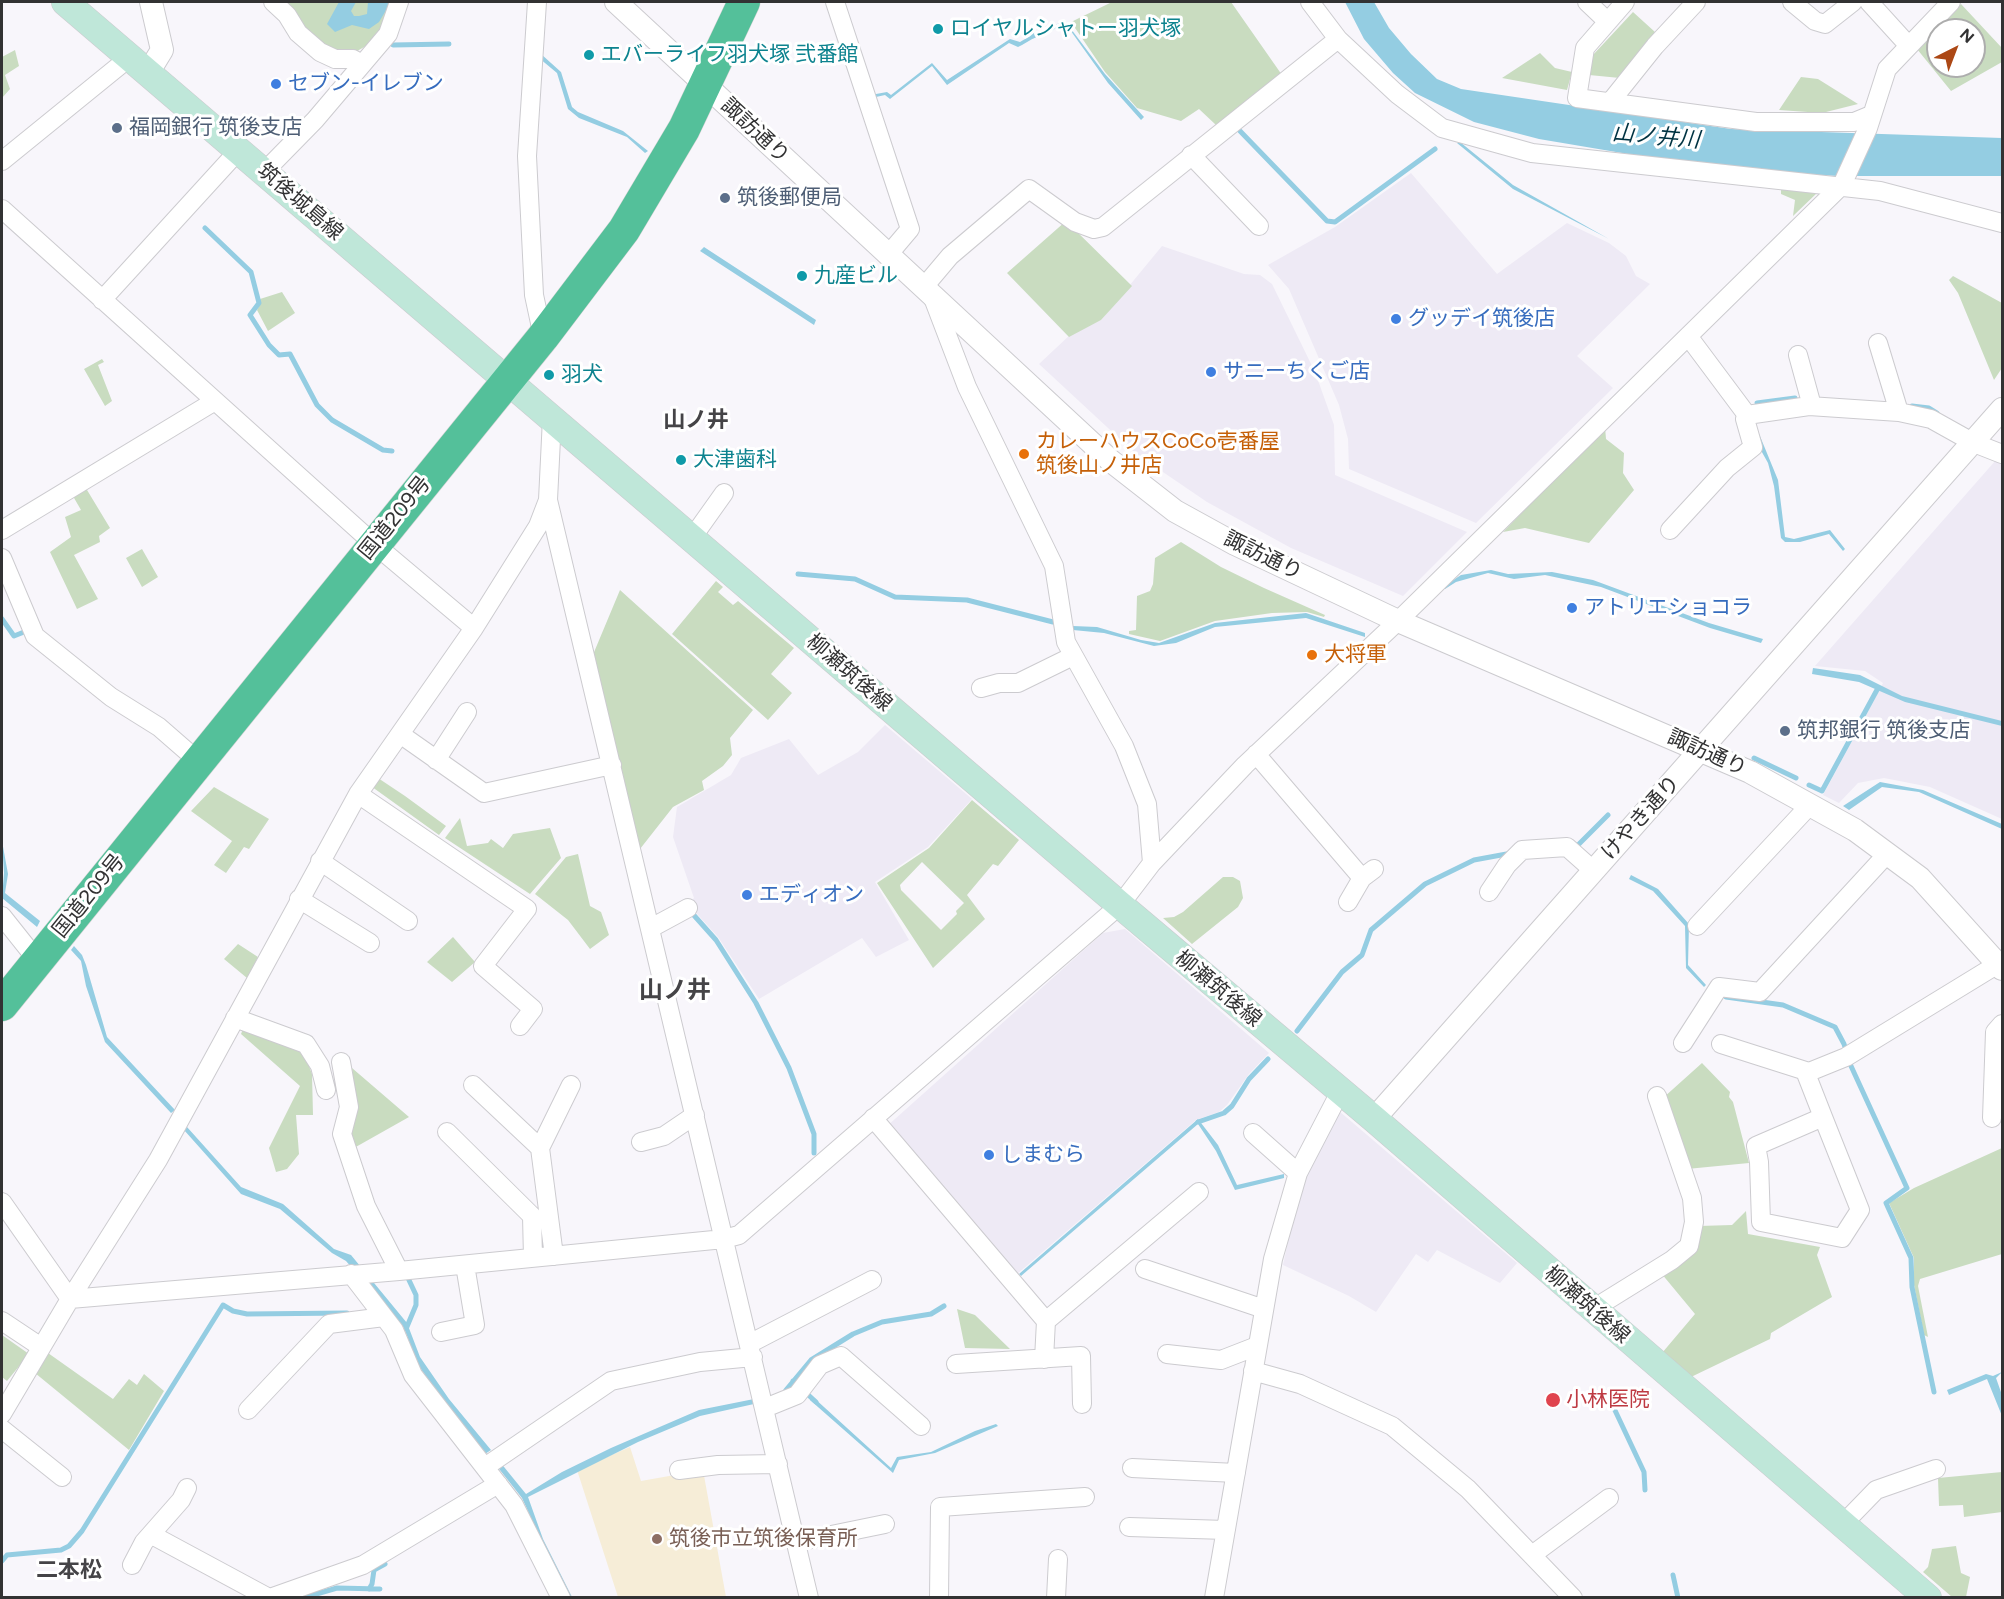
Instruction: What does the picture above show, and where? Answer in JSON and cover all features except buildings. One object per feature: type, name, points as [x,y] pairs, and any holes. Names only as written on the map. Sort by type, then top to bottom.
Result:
[{"type":"highway","name":"国道209号","points":[[2,1005],[198,760],[543,337],[624,230],[684,129],[744,2]]},
{"type":"main road","name":"筑後城島線","points":[[65,2],[508,380]]},
{"type":"main road","name":"柳瀬筑後線","points":[[508,380],[1120,905],[1374,1119],[1928,1598]]},
{"type":"street","points":[[2,161],[162,50],[151,2]]},
{"type":"street","points":[[273,2],[287,15],[298,33],[320,51],[336,59],[353,59],[362,64]]},
{"type":"street","points":[[264,172],[315,120],[388,34],[399,2]]},
{"type":"street","points":[[537,2],[527,156],[534,295],[543,337]]},
{"type":"street","name":"諏訪通り","points":[[616,2],[1111,461],[1175,511],[1235,543],[1398,621],[1701,750],[1750,772],[1810,805],[1855,830],[1920,878],[2000,966]]},
{"type":"street","points":[[835,2],[910,229],[888,255]]},
{"type":"street","points":[[1310,2],[1338,39],[1397,94],[1442,128],[1532,153],[1842,185],[1880,191],[2002,223]]},
{"type":"street","points":[[1587,2],[1607,21]]},
{"type":"street","points":[[1625,2],[1585,48],[1577,98],[1756,122],[1869,122]]},
{"type":"street","points":[[1611,101],[1655,46],[1696,2]]},
{"type":"street","points":[[1792,2],[1815,21],[1825,24],[1853,2]]},
{"type":"street","points":[[1869,2],[1909,46]]},
{"type":"street","points":[[70,1299],[554,1256],[724,1239],[739,1234],[1120,905],[1152,863],[1257,754],[1398,621],[1842,185],[1869,122],[1887,69],[1951,2]]},
{"type":"street","points":[[1152,863],[1147,804],[1124,746],[1066,642],[1054,566],[967,387],[928,293],[950,256],[1029,189],[1075,222],[1094,229],[1103,227],[1338,39]]},
{"type":"street","points":[[102,300],[239,150]]},
{"type":"street","points":[[1191,155],[1259,226]]},
{"type":"street","points":[[2,210],[374,543],[474,628]]},
{"type":"street","points":[[1688,336],[1747,415]]},
{"type":"street","points":[[1878,343],[1899,412]]},
{"type":"street","points":[[1798,355],[1812,406]]},
{"type":"street","points":[[2,530],[215,401]]},
{"type":"street","points":[[1747,415],[1812,406],[1899,412],[1931,419],[1974,443],[2002,454]]},
{"type":"street","name":"けやき通り","points":[[1374,1119],[2002,409]]},
{"type":"street","points":[[1670,530],[1727,468],[1753,447],[1745,419],[1747,415]]},
{"type":"street","points":[[552,418],[548,500],[809,1598]]},
{"type":"street","points":[[692,538],[724,493]]},
{"type":"street","points":[[2,1414],[70,1299],[158,1160],[358,794],[474,628],[538,526],[548,500]]},
{"type":"street","points":[[2,558],[35,636],[111,697],[159,727],[198,760]]},
{"type":"street","points":[[981,688],[999,683],[1018,683],[1073,656]]},
{"type":"street","points":[[436,760],[467,712]]},
{"type":"street","points":[[400,734],[484,793],[612,765]]},
{"type":"street","points":[[1257,754],[1368,874],[1348,902]]},
{"type":"street","points":[[358,794],[527,909],[483,966],[533,1009],[520,1026]]},
{"type":"street","points":[[1697,926],[1810,805]]},
{"type":"street","points":[[1490,892],[1507,865],[1522,850],[1567,847],[1593,871]]},
{"type":"street","points":[[1683,1043],[1719,987],[1760,992],[1887,854]]},
{"type":"street","points":[[320,861],[408,921]]},
{"type":"street","points":[[299,899],[370,943]]},
{"type":"street","points":[[651,928],[688,908]]},
{"type":"street","points":[[2,916],[37,960]]},
{"type":"street","points":[[1721,1044],[1809,1072],[1846,1057],[2000,966]]},
{"type":"street","points":[[235,1018],[306,1044],[320,1066],[326,1090]]},
{"type":"street","points":[[1992,1118],[1995,1032],[2002,1024]]},
{"type":"street","points":[[341,1062],[349,1107],[342,1134],[366,1206],[399,1271]]},
{"type":"street","points":[[1805,1071],[1860,1210],[1842,1238],[1761,1222],[1759,1162],[1756,1146],[1823,1117]]},
{"type":"street","points":[[554,1256],[540,1148],[571,1085]]},
{"type":"street","points":[[473,1086],[540,1148]]},
{"type":"street","points":[[1214,1598],[1273,1259],[1298,1173],[1340,1092]]},
{"type":"street","points":[[1593,1309],[1671,1260],[1689,1246],[1694,1222],[1692,1198],[1658,1095]]},
{"type":"street","points":[[641,1142],[664,1136],[695,1115]]},
{"type":"street","points":[[873,1118],[1046,1321],[1044,1359]]},
{"type":"street","points":[[447,1132],[532,1216],[533,1258]]},
{"type":"street","points":[[1253,1133],[1298,1173]]},
{"type":"street","points":[[1046,1321],[1199,1192]]},
{"type":"street","points":[[2,1202],[70,1299]]},
{"type":"street","points":[[441,1332],[475,1325],[465,1264]]},
{"type":"street","points":[[1145,1269],[1264,1309]]},
{"type":"street","points":[[351,1274],[394,1330],[413,1375],[514,1505],[561,1598]]},
{"type":"street","points":[[485,1467],[610,1381],[751,1351],[872,1280]]},
{"type":"street","points":[[248,1410],[329,1324],[384,1317]]},
{"type":"street","points":[[2,1321],[41,1347]]},
{"type":"street","points":[[1167,1354],[1221,1360],[1257,1346]]},
{"type":"street","points":[[765,1408],[813,1388],[820,1365],[841,1356],[921,1426]]},
{"type":"street","points":[[956,1364],[1081,1356],[1082,1404]]},
{"type":"street","points":[[1253,1371],[1300,1384],[1392,1426],[1468,1489],[1573,1598]]},
{"type":"street","points":[[2,1429],[62,1477]]},
{"type":"street","points":[[678,1470],[718,1465],[778,1464]]},
{"type":"street","points":[[1132,1468],[1236,1473]]},
{"type":"street","points":[[1843,1524],[1876,1490],[1936,1469]]},
{"type":"street","points":[[152,1535],[269,1598],[363,1565],[498,1484]]},
{"type":"street","points":[[132,1565],[144,1542],[181,1500],[187,1488]]},
{"type":"street","points":[[939,1598],[940,1507],[1085,1497]]},
{"type":"street","points":[[1532,1555],[1609,1498]]},
{"type":"street","points":[[796,1542],[885,1524]]},
{"type":"street","points":[[1129,1527],[1226,1530]]},
{"type":"street","points":[[1056,1598],[1058,1559]]},
{"type":"shaded area","points":[[1411,173],[1497,274],[1567,223],[1609,243],[1626,256],[1636,276],[1650,284],[1577,356],[1613,388],[1476,523],[1349,469],[1348,439],[1339,405],[1289,289],[1268,265],[1335,227]]},
{"type":"shaded area","points":[[1162,246],[1244,274],[1260,275],[1272,284],[1315,372],[1334,425],[1335,475],[1467,532],[1403,596],[1291,548],[1207,502],[1135,453],[1039,364],[1072,333],[1101,320]]},
{"type":"shaded area","points":[[1996,460],[2002,464],[2002,819],[1930,787],[1884,778],[1858,783],[1839,803],[1823,795],[1883,683],[1865,671],[1815,666]]},
{"type":"shaded area","points":[[885,725],[972,799],[928,847],[875,882],[909,940],[876,957],[862,938],[759,999],[718,937],[688,904],[694,898],[673,837],[677,807],[731,775],[741,758],[789,739],[818,775],[858,752]]},
{"type":"shaded area","points":[[1125,929],[1269,1053],[1249,1074],[1227,1105],[1219,1112],[1196,1120],[1016,1275],[886,1127],[1103,933]]},
{"type":"shaded area","points":[[1339,1111],[1517,1263],[1500,1283],[1437,1250],[1428,1262],[1416,1254],[1376,1312],[1349,1296],[1283,1265],[1296,1204],[1315,1151]]},
{"type":"shaded area","name":"筑後市立筑後保育所","points":[[630,1447],[641,1481],[703,1470],[726,1597],[618,1597],[577,1470]]},
{"type":"green space","points":[[278,2],[395,2],[385,35],[352,54],[323,50]]},
{"type":"green space","points":[[1112,2],[1231,2],[1282,75],[1216,125],[1199,109],[1181,121],[1137,108],[1105,72],[1071,22]]},
{"type":"green space","points":[[1961,4],[1974,18],[1947,18]]},
{"type":"green space","points":[[1633,12],[1655,32],[1620,78],[1589,75],[1592,56]]},
{"type":"green space","points":[[1986,31],[2002,48],[2002,62],[1986,71]]},
{"type":"green space","points":[[1926,40],[1926,60],[1917,49]]},
{"type":"green space","points":[[15,50],[19,66],[5,75],[10,89],[2,98],[2,57]]},
{"type":"green space","points":[[1540,53],[1555,68],[1572,72],[1567,90],[1502,78]]},
{"type":"green space","points":[[1801,77],[1818,79],[1858,104],[1822,113],[1779,110]]},
{"type":"green space","points":[[1940,78],[1974,78],[1951,91]]},
{"type":"green space","points":[[1781,186],[1815,187],[1817,193],[1793,216],[1795,200],[1781,194]]},
{"type":"green space","points":[[1066,221],[1132,286],[1101,320],[1069,337],[1007,273]]},
{"type":"green space","points":[[1953,276],[2002,303],[2002,368],[1994,380],[1958,293],[1949,280]]},
{"type":"green space","points":[[282,292],[295,313],[268,331],[257,310],[261,303],[260,299]]},
{"type":"green space","points":[[102,359],[104,362],[98,365],[112,401],[105,406],[84,369]]},
{"type":"green space","points":[[1605,427],[1606,439],[1624,453],[1623,473],[1634,490],[1589,543],[1525,528],[1503,532]]},
{"type":"green space","points":[[84,485],[110,528],[99,536],[100,542],[74,555],[98,599],[77,609],[50,552],[71,537],[65,517],[81,510],[70,491]]},
{"type":"green space","points":[[1181,542],[1221,567],[1325,615],[1324,617],[1307,612],[1272,613],[1215,621],[1160,641],[1129,634],[1129,631],[1136,630],[1137,596],[1150,591],[1153,584],[1155,558]]},
{"type":"green space","points":[[142,549],[158,577],[142,587],[126,558]]},
{"type":"green space","points":[[716,581],[723,587],[718,592],[733,605],[738,601],[794,648],[771,674],[792,693],[768,720],[672,634]]},
{"type":"green space","points":[[620,590],[753,710],[730,738],[732,755],[723,766],[702,781],[704,790],[673,807],[640,849],[592,657]]},
{"type":"green space","points":[[375,776],[446,826],[439,835],[368,784]]},
{"type":"green space","points":[[214,787],[269,819],[249,849],[244,847],[226,873],[214,865],[232,841],[191,811]]},
{"type":"green space","points":[[972,800],[1019,840],[998,866],[993,864],[967,895],[985,919],[933,968],[877,883],[929,848]],"holes":[[[922,862],[964,903],[956,911],[957,914],[941,930],[901,890],[900,885]]]},
{"type":"green space","points":[[460,818],[467,846],[488,843],[491,839],[503,848],[513,834],[550,828],[561,858],[530,894],[445,838]]},
{"type":"green space","points":[[578,854],[590,906],[601,912],[609,935],[590,949],[568,920],[535,894],[566,857]]},
{"type":"green space","points":[[1223,877],[1233,877],[1240,881],[1243,898],[1238,907],[1192,944],[1163,918],[1174,917],[1183,912]]},
{"type":"green space","points":[[453,937],[475,962],[452,982],[427,962]]},
{"type":"green space","points":[[238,944],[258,957],[247,978],[224,959]]},
{"type":"green space","points":[[245,1024],[304,1053],[312,1074],[313,1115],[296,1115],[299,1154],[287,1169],[276,1172],[269,1148],[300,1086],[241,1034]]},
{"type":"green space","points":[[1702,1063],[1730,1092],[1729,1097],[1733,1102],[1749,1163],[1687,1169],[1663,1098]]},
{"type":"green space","points":[[352,1068],[409,1117],[354,1148],[349,1128],[355,1108]]},
{"type":"green space","points":[[2002,1148],[2002,1254],[1920,1279],[1918,1286],[1928,1337],[1924,1335],[1914,1285],[1914,1258],[1889,1203],[1914,1188]]},
{"type":"green space","points":[[1746,1211],[1748,1234],[1820,1247],[1817,1255],[1832,1297],[1771,1333],[1770,1339],[1691,1377],[1662,1353],[1695,1314],[1661,1273],[1699,1226],[1732,1225]]},
{"type":"green space","points":[[957,1309],[975,1315],[1010,1349],[965,1348]]},
{"type":"green space","points":[[2,1335],[29,1354],[7,1381],[2,1377]]},
{"type":"green space","points":[[48,1353],[113,1399],[129,1379],[137,1385],[144,1374],[164,1391],[129,1450],[35,1373]]},
{"type":"green space","points":[[2002,1472],[2002,1512],[1964,1517],[1963,1505],[1939,1506],[1938,1478]]},
{"type":"green space","points":[[1956,1546],[1961,1573],[1970,1577],[1966,1597],[1952,1597],[1923,1572],[1928,1567],[1932,1549]]},
{"type":"water","points":[[339,2],[356,2],[351,11],[354,16],[359,16],[367,14],[368,2],[391,2],[379,22],[369,29],[352,25],[335,32],[327,24]]},
{"type":"water","name":"山ノ井川","points":[[1345,2],[1374,2],[1389,28],[1411,54],[1437,79],[1461,89],[1731,129],[2002,138],[2002,176],[1838,176],[1766,172],[1628,154],[1539,139],[1474,122],[1415,93],[1393,73],[1364,39]]},
{"type":"water","points":[[1065,21],[1105,74],[1144,117],[1141,120],[1108,83],[1068,27],[1065,25],[1048,31],[1047,28]]},
{"type":"water","points":[[1037,32],[1039,35],[1018,47],[1009,43],[947,85],[932,66],[890,99],[885,95],[876,97],[876,94],[887,92],[891,95],[932,63],[947,80],[1010,39],[1020,42]]},
{"type":"water","points":[[541,54],[561,72],[572,107],[578,112],[623,131],[648,151],[645,153],[627,137],[579,118],[568,109],[557,73],[539,58]]},
{"type":"water","points":[[1460,142],[1513,185],[1609,239],[1513,189],[1457,143]]},
{"type":"water","points":[[704,247],[816,320],[814,325],[700,251]]},
{"type":"water","points":[[1755,424],[1778,480],[1785,537],[1794,539],[1830,530],[1845,549],[1843,551],[1829,534],[1800,542],[1785,542],[1781,538],[1774,486],[1768,463],[1758,445]]},
{"type":"water","points":[[1491,570],[1508,574],[1552,572],[1593,580],[1709,623],[1763,639],[1761,643],[1710,628],[1601,587],[1545,575],[1514,579],[1488,573],[1456,582],[1445,589],[1444,586],[1461,575]]},
{"type":"water","points":[[1306,613],[1365,633],[1365,637],[1306,618],[1215,627],[1176,643],[1154,646],[1104,633],[1073,630],[1073,626],[1097,627],[1159,643],[1215,623]]},
{"type":"water","points":[[1813,668],[1860,675],[1902,696],[2002,721],[2002,726],[1905,702],[1859,682],[1812,674]]},
{"type":"water","points":[[1880,782],[1923,790],[2002,824],[2002,829],[1919,792],[1882,787],[1849,810],[1843,806]]},
{"type":"water","points":[[2,841],[8,874],[5,893],[40,921],[37,927],[2,898],[4,873]]},
{"type":"water","points":[[1631,875],[1658,889],[1689,924],[1688,965],[1706,985],[1704,987],[1686,968],[1685,926],[1653,891],[1629,879]]},
{"type":"water","points":[[74,946],[82,955],[86,965],[107,1037],[175,1110],[171,1113],[105,1042],[86,986],[81,961],[71,950]]},
{"type":"water","points":[[1198,1119],[1218,1145],[1237,1185],[1284,1174],[1284,1178],[1235,1190],[1216,1151],[1198,1124],[1021,1276],[1019,1274]]},
{"type":"water","points":[[187,1127],[241,1187],[283,1204],[334,1249],[351,1255],[407,1323],[420,1357],[449,1399],[491,1450],[485,1454],[437,1392],[418,1365],[404,1328],[346,1261],[332,1253],[280,1209],[241,1194],[184,1130]]},
{"type":"water","points":[[2002,1372],[1996,1378],[2002,1395],[2002,1416],[1987,1379],[1949,1395],[1947,1390],[1986,1374],[1993,1376]]},
{"type":"water","points":[[813,1397],[891,1468],[897,1457],[931,1452],[975,1431],[996,1424],[998,1426],[935,1453],[899,1460],[893,1473],[810,1400]]},
{"type":"water","points":[[754,1399],[754,1404],[700,1416],[638,1442],[528,1497],[543,1539],[572,1597],[567,1597],[522,1498],[496,1465],[500,1462],[526,1494],[562,1472],[611,1448],[699,1410]]},
{"type":"waterway","points":[[1033,36],[1052,28]]},
{"type":"waterway","points":[[393,45],[449,44]]},
{"type":"waterway","points":[[1240,131],[1327,221],[1335,222],[1435,149]]},
{"type":"waterway","points":[[205,228],[251,272],[259,303],[250,315],[269,345],[279,355],[290,354],[317,405],[332,420],[383,450],[392,451]]},
{"type":"waterway","points":[[1757,403],[1795,398]]},
{"type":"waterway","points":[[1912,406],[1929,408],[1937,413]]},
{"type":"waterway","points":[[798,574],[855,579],[895,597],[967,600],[1053,622]]},
{"type":"waterway","points":[[2,619],[14,636],[24,632]]},
{"type":"waterway","points":[[1809,785],[1822,791],[1878,688]]},
{"type":"waterway","points":[[1754,758],[1796,778]]},
{"type":"waterway","points":[[1575,848],[1608,815]]},
{"type":"waterway","points":[[1297,1031],[1342,972],[1362,955],[1371,930],[1425,884],[1474,860],[1512,853]]},
{"type":"waterway","points":[[691,912],[716,940],[756,1003],[789,1068],[814,1134],[814,1153]]},
{"type":"waterway","points":[[1726,997],[1783,1005],[1835,1027],[1844,1044],[1851,1066],[1907,1188],[1886,1203],[1911,1258],[1912,1287],[1934,1392]]},
{"type":"waterway","points":[[1198,1122],[1224,1113],[1232,1106],[1249,1079],[1268,1059]]},
{"type":"waterway","points":[[406,1329],[416,1305],[416,1295],[408,1278]]},
{"type":"waterway","points":[[2,1561],[7,1555],[61,1550],[69,1546],[82,1531],[223,1305],[233,1311],[247,1314],[347,1313]]},
{"type":"waterway","points":[[786,1390],[811,1360],[853,1334],[882,1322],[931,1314],[944,1306]]},
{"type":"waterway","points":[[793,1381],[816,1402]]},
{"type":"waterway","points":[[1612,1404],[1644,1472],[1645,1490]]},
{"type":"waterway","points":[[369,1589],[374,1570],[385,1564]]},
{"type":"waterway","points":[[1673,1575],[1678,1598]]},
{"type":"waterway","points":[[303,1598],[337,1588],[380,1589]]},
{"type":"place","name":"ロイヤルシャトー羽犬塚","points":[[938,29]]},
{"type":"place","name":"エバーライフ羽犬塚 弐番館","points":[[589,55]]},
{"type":"place","name":"セブン-イレブン","points":[[276,84]]},
{"type":"place","name":"福岡銀行 筑後支店","points":[[117,128]]},
{"type":"place","name":"筑後郵便局","points":[[725,198]]},
{"type":"place","name":"九産ビル","points":[[802,276]]},
{"type":"place","name":"グッデイ筑後店","points":[[1396,319]]},
{"type":"place","name":"サニーちくご店","points":[[1211,372]]},
{"type":"place","name":"羽犬","points":[[549,375]]},
{"type":"place","name":"カレーハウスCoCo壱番屋 筑後山ノ井店","points":[[1024,454]]},
{"type":"place","name":"大津歯科","points":[[681,460]]},
{"type":"place","name":"アトリエショコラ","points":[[1572,608]]},
{"type":"place","name":"大将軍","points":[[1312,655]]},
{"type":"place","name":"筑邦銀行 筑後支店","points":[[1785,731]]},
{"type":"place","name":"エディオン","points":[[747,895]]},
{"type":"place","name":"しまむら","points":[[989,1155]]},
{"type":"place","name":"小林医院","points":[[1553,1400]]},
{"type":"place","name":"筑後市立筑後保育所","points":[[657,1539]]},
{"type":"district","name":"山ノ井","points":[[696,421]]},
{"type":"district","name":"山ノ井","points":[[675,991]]},
{"type":"district","name":"二本松","points":[[69,1571]]}]
